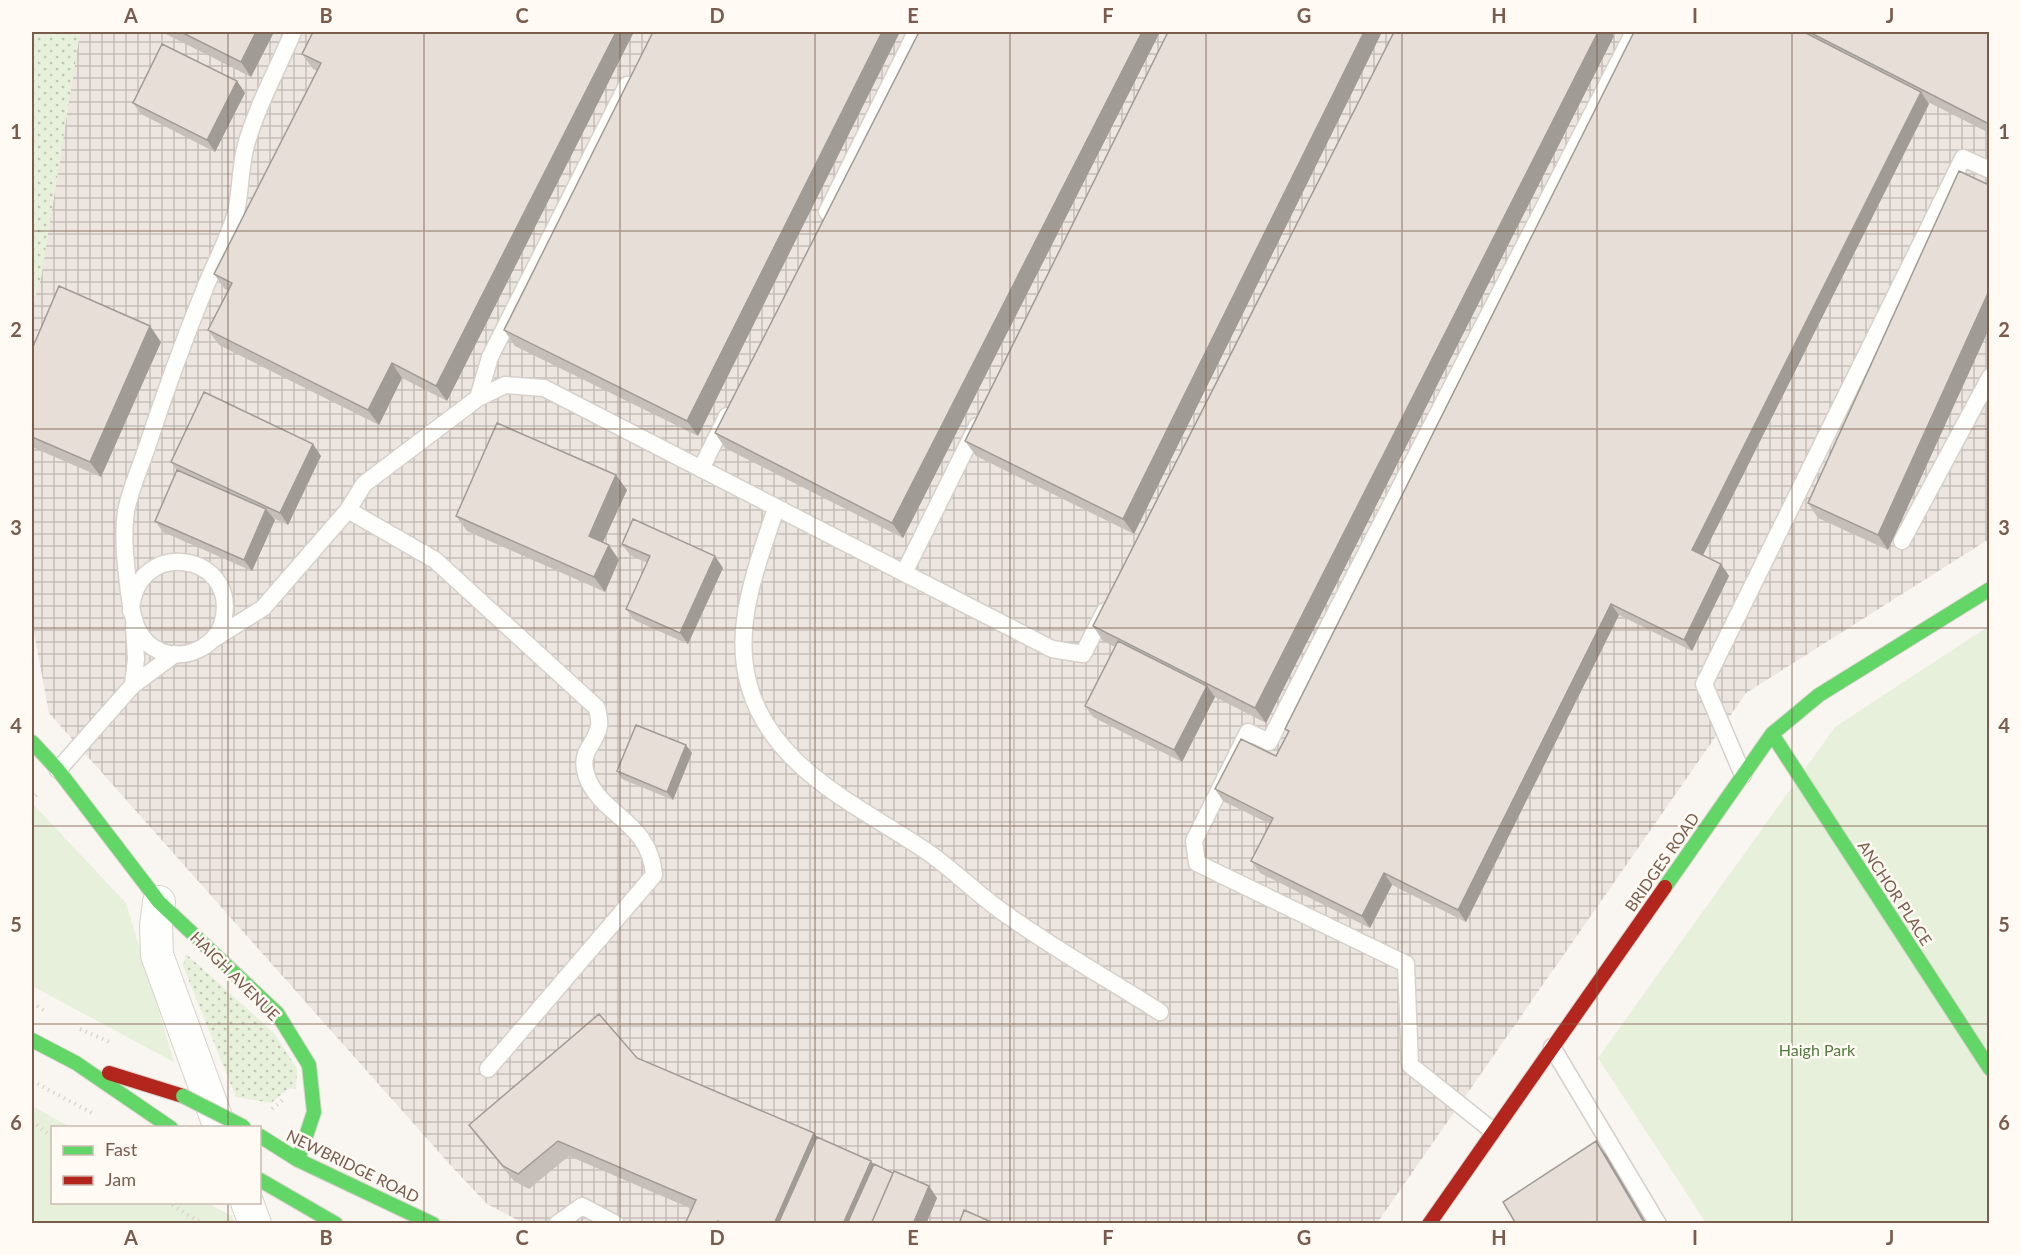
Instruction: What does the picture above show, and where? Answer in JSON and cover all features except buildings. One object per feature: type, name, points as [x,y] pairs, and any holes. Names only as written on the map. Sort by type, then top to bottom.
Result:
[{"type":"main road","name":"BRIDGES ROAD","points":[[1428,1224],[1772,734],[1819,695],[1989,589]]},
{"type":"main road","name":"ANCHOR PLACE","points":[[1772,734],[1989,1069]]},
{"type":"main road","name":"HAIGH AVENUE","points":[[32,742],[58,770],[159,902],[277,1013],[309,1065],[314,1113],[298,1160]]},
{"type":"main road","points":[[32,1040],[76,1063],[168,1126]]},
{"type":"main road","points":[[76,1063],[183,1096],[243,1126]]},
{"type":"main road","name":"NEWBRIDGE ROAD","points":[[261,1137],[298,1160],[433,1224]]},
{"type":"main road","points":[[261,1190],[336,1224]]},
{"type":"street","points":[[159,902],[156,926],[157,955],[219,1126]]},
{"type":"street","points":[[255,1224],[257,1204]]},
{"type":"lane","points":[[133,685],[136,659],[124,546],[126,510],[172,370],[236,213],[246,145],[293,32]]},
{"type":"lane","points":[[822,223],[916,32]]},
{"type":"lane","points":[[1493,1131],[1410,1065],[1406,964],[1197,863],[1194,841],[1248,732],[1269,742],[1635,32]]},
{"type":"lane","points":[[478,398],[490,357],[632,74]]},
{"type":"lane","points":[[1743,775],[1704,684],[1962,158],[1989,170]]},
{"type":"lane","points":[[1902,541],[1989,377]]},
{"type":"lane","points":[[58,770],[133,685],[175,654],[195,651],[263,608],[348,510],[364,484],[478,398],[505,385],[544,388],[1052,649],[1083,654],[1115,591]]},
{"type":"lane","points":[[701,468],[732,405]]},
{"type":"lane","points":[[904,573],[983,413]]},
{"type":"lane","points":[[776,508],[749,592],[742,638],[751,692],[779,745],[834,793],[930,854],[996,907],[1160,1012]]},
{"type":"lane","points":[[348,510],[435,560],[597,708],[599,728],[584,753],[586,774],[597,793],[646,843],[652,857],[654,875],[488,1069]]},
{"type":"lane","points":[[175,654],[150,645],[132,618],[132,598],[144,575],[166,562],[192,563],[215,578],[223,596],[224,616],[212,640]]},
{"type":"lane","points":[[1552,1047],[1658,1224]]},
{"type":"lane","points":[[557,1224],[582,1206],[616,1224]]},
{"type":"path","points":[[32,1003],[49,1013]]},
{"type":"path","points":[[77,1027],[120,1047]]},
{"type":"path","points":[[32,1081],[100,1117]]},
{"type":"path","points":[[32,1121],[51,1136]]},
{"type":"path","points":[[169,1204],[203,1224]]},
{"type":"shaded area","points":[[80,32],[1989,32],[1989,539],[1746,693],[1377,1223],[525,1224],[487,1204],[453,1168],[49,713],[32,622],[32,307],[41,278]]},
{"type":"green space","points":[[32,32],[80,32],[41,278],[32,307]]},
{"type":"green space","name":"Haigh Park","points":[[1989,626],[1989,1223],[1706,1223],[1598,1058],[1835,727]]},
{"type":"green space","points":[[32,803],[126,903],[174,1062],[32,986]]},
{"type":"green space","points":[[186,954],[274,1033],[297,1069],[296,1089],[289,1088],[271,1103],[236,1097],[183,966]]},
{"type":"green space","points":[[32,1106],[68,1126],[51,1126],[51,1204],[209,1204],[232,1216],[235,1223],[32,1223]]},
{"type":"traffic: fast","points":[[1665,887],[1772,734],[1819,695],[1990,589]]},
{"type":"traffic: fast","points":[[1772,734],[1990,1069]]},
{"type":"traffic: fast","points":[[32,742],[58,770],[159,902],[277,1013],[309,1065],[314,1112],[298,1160]]},
{"type":"traffic: fast","points":[[32,1040],[76,1063],[168,1126]]},
{"type":"traffic: fast","points":[[183,1096],[242,1126]]},
{"type":"traffic: fast","points":[[261,1137],[298,1160],[433,1224]]},
{"type":"traffic: fast","points":[[261,1181],[336,1224]]},
{"type":"traffic: jam","points":[[1429,1224],[1665,887]]},
{"type":"traffic: jam","points":[[109,1073],[183,1096]]}]
